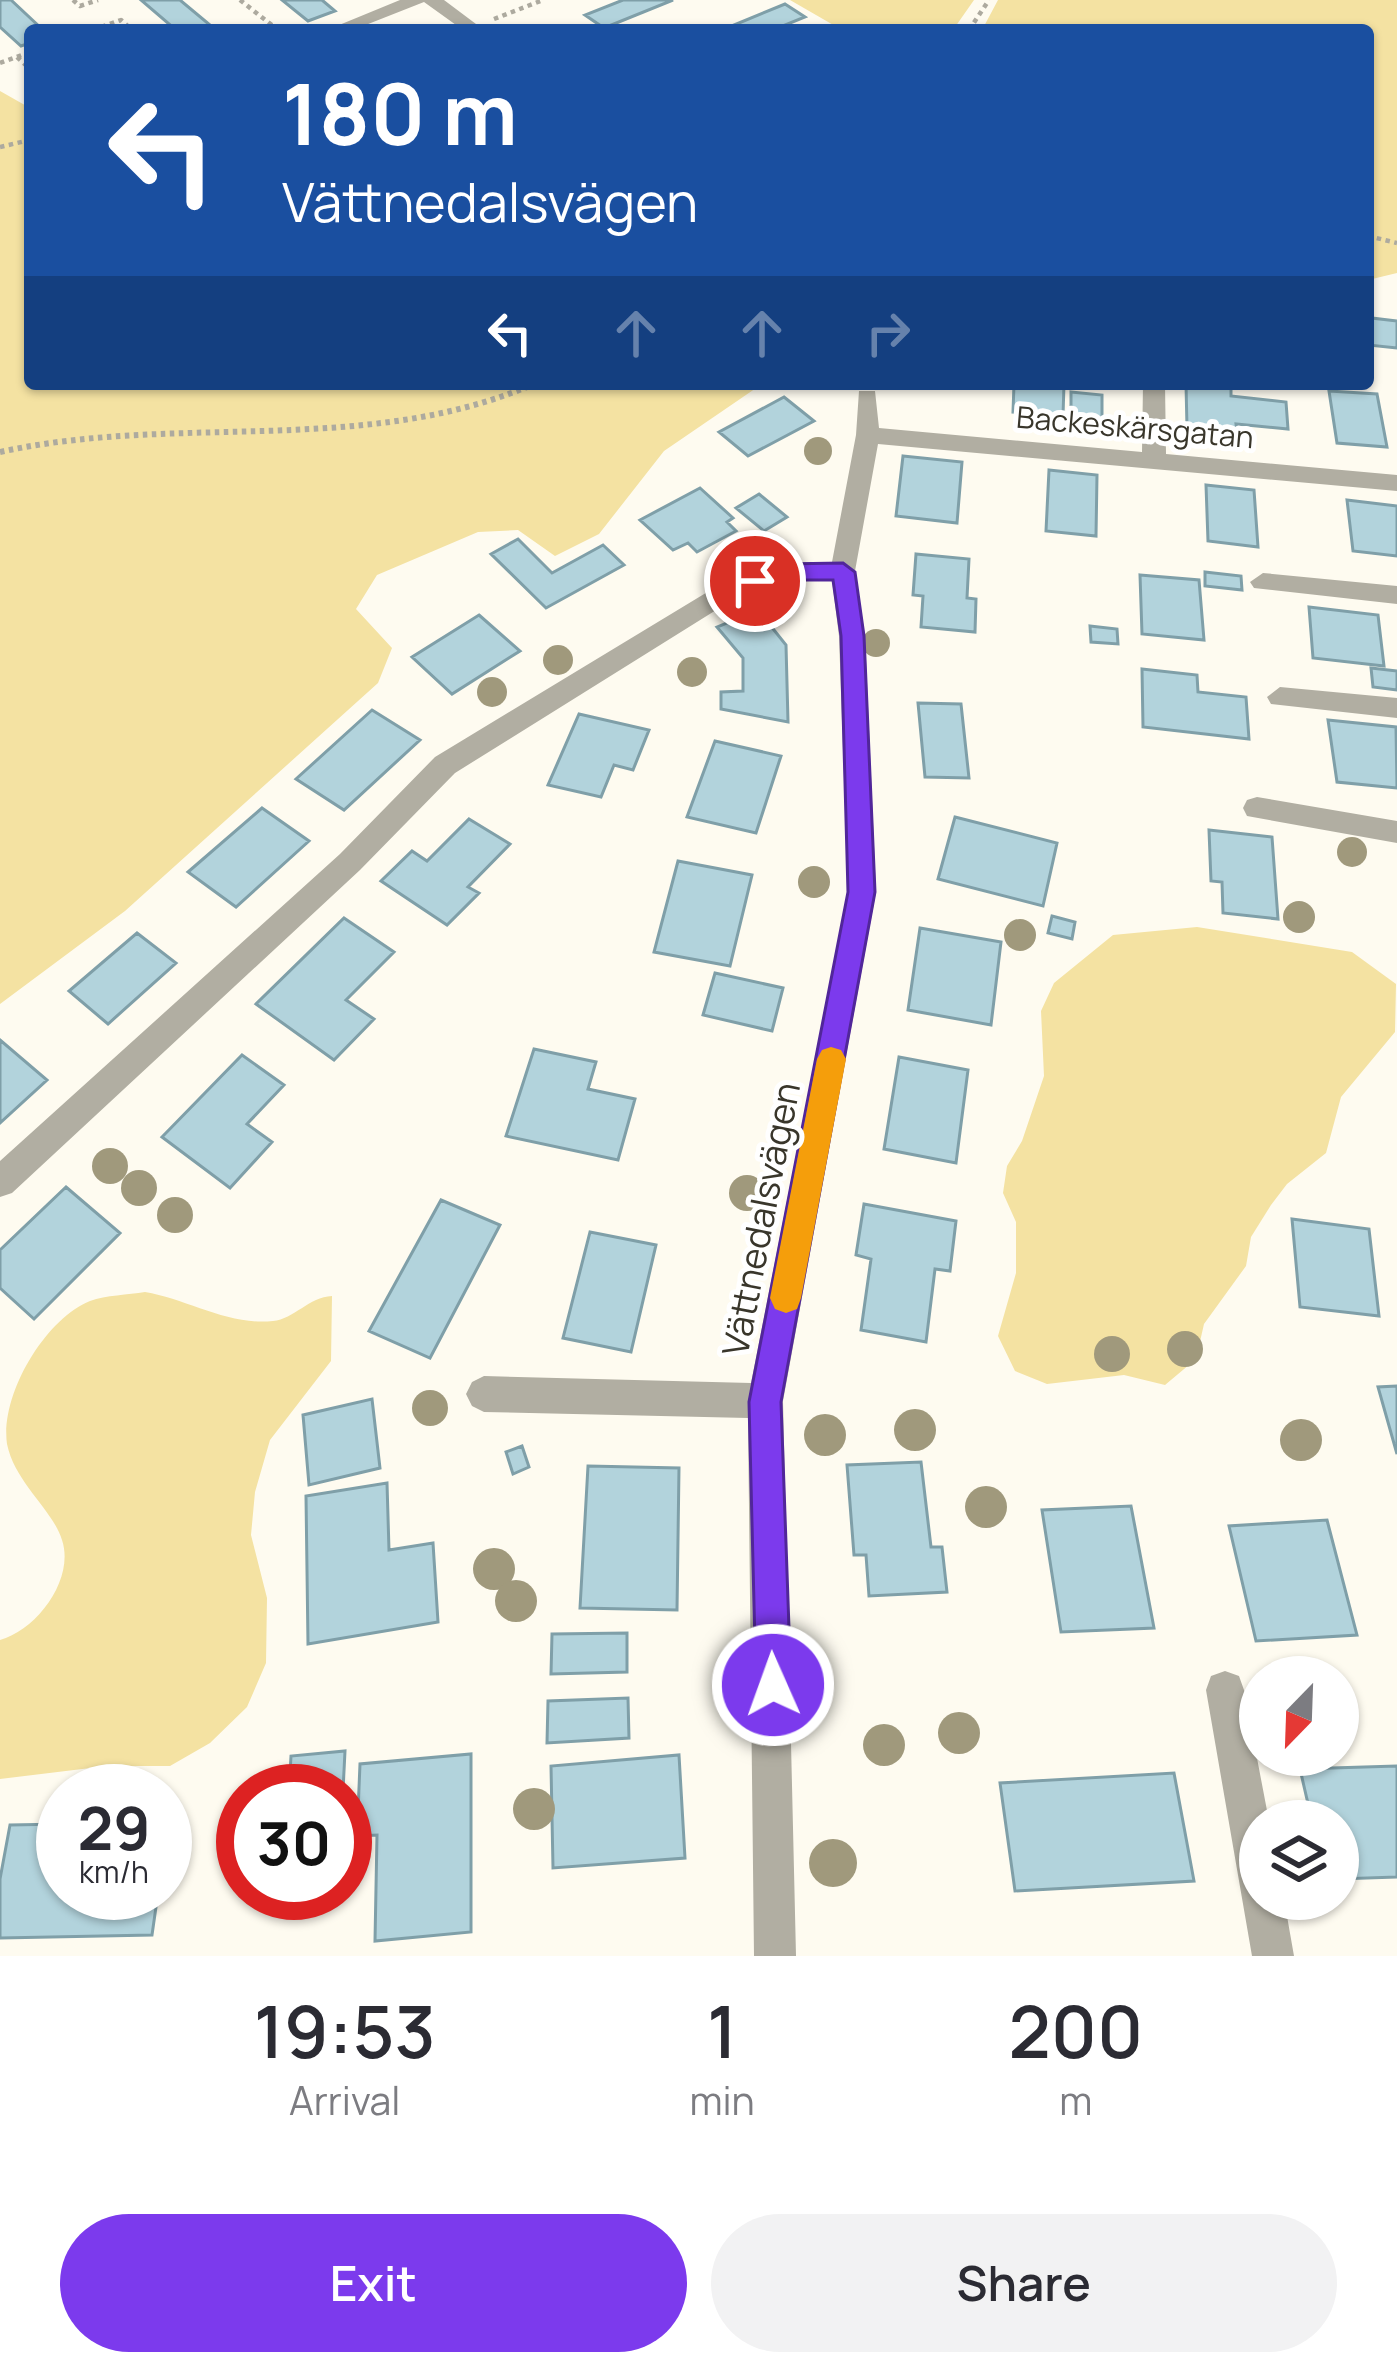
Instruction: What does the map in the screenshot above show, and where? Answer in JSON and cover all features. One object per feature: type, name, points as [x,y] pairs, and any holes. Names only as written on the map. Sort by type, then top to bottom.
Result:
[{"type":"street","points":[[352,24],[417,0]]},
{"type":"street","points":[[432,0],[467,24]]},
{"type":"street","points":[[1154,390],[1154,460]]},
{"type":"street","name":"Vättnedalsvägen","points":[[775,1956],[765,1402],[862,892],[852,636],[843,572],[868,434],[867,396]]},
{"type":"street","name":"Backeskärsgatan","points":[[868,434],[1397,483]]},
{"type":"street","points":[[0,1182],[350,862],[446,765],[728,591],[782,572],[843,572]]},
{"type":"street","points":[[1263,582],[1397,595]]},
{"type":"street","points":[[1280,697],[1397,708]]},
{"type":"street","points":[[1257,808],[1397,832]]},
{"type":"street","points":[[484,1394],[765,1402]]},
{"type":"street","points":[[1225,1690],[1245,1800]]},
{"type":"street","points":[[1267,1920],[1273,1956]]},
{"type":"path","points":[[73,0],[80,7],[98,0]]},
{"type":"path","points":[[240,0],[270,24]]},
{"type":"path","points":[[486,24],[543,0]]},
{"type":"path","points":[[0,63],[24,54]]},
{"type":"path","points":[[17,57],[24,63]]},
{"type":"path","points":[[0,452],[81,438],[178,430],[380,428],[501,401],[522,390]]},
{"type":"shaded area","points":[[790,0],[974,0],[957,24],[832,24]]},
{"type":"shaded area","points":[[998,0],[1397,0],[1397,273],[1374,279],[1374,24],[985,24]]},
{"type":"shaded area","points":[[0,91],[24,105],[24,390],[753,390],[664,451],[599,534],[555,556],[518,530],[478,532],[377,575],[356,609],[392,648],[378,683],[125,911],[0,1004]]},
{"type":"shaded area","points":[[1197,927],[1352,952],[1396,984],[1395,1032],[1341,1097],[1326,1153],[1287,1184],[1251,1237],[1246,1266],[1204,1324],[1196,1359],[1165,1385],[1124,1375],[1047,1384],[1015,1371],[998,1336],[1016,1273],[1016,1222],[1003,1193],[1007,1166],[1022,1141],[1044,1076],[1041,1011],[1054,983],[1113,935]]},
{"type":"shaded area","points":[[145,1292],[224,1316],[273,1321],[332,1296],[331,1361],[270,1440],[255,1492],[251,1535],[267,1598],[266,1663],[247,1707],[210,1743],[173,1764],[36,1764],[36,1775],[0,1779],[0,1640],[27,1626],[50,1601],[65,1555],[51,1518],[11,1458],[7,1425],[11,1404],[42,1341],[73,1310],[96,1299]]},
{"type":"building","points":[[0,0],[11,0],[37,24],[24,24],[21,46],[0,27]]},
{"type":"building","points":[[141,0],[180,0],[209,24],[169,24]]},
{"type":"building","points":[[282,0],[322,0],[335,11],[308,21]]},
{"type":"building","points":[[623,0],[673,0],[614,24],[598,24],[585,15]]},
{"type":"building","points":[[785,4],[805,17],[788,24],[737,24]]},
{"type":"building","points":[[1374,318],[1397,321],[1397,348],[1374,346]]},
{"type":"building","points":[[1014,390],[1064,390],[1063,416],[1013,412]]},
{"type":"building","points":[[1186,390],[1231,390],[1231,396],[1286,402],[1288,429],[1236,424],[1237,433],[1187,428]]},
{"type":"building","points":[[1329,391],[1377,394],[1387,447],[1337,443]]},
{"type":"building","points":[[1071,392],[1102,395],[1102,418],[1071,415]]},
{"type":"building","points":[[784,397],[814,421],[748,456],[719,432]]},
{"type":"building","points":[[903,456],[962,462],[957,523],[896,516]]},
{"type":"building","points":[[1049,470],[1097,475],[1096,536],[1046,531]]},
{"type":"building","points":[[1206,485],[1254,490],[1258,547],[1208,541]]},
{"type":"building","points":[[700,488],[733,518],[727,522],[736,531],[697,552],[688,543],[673,550],[640,520]]},
{"type":"building","points":[[759,494],[787,517],[764,531],[736,508]]},
{"type":"building","points":[[1347,500],[1397,506],[1397,556],[1353,551]]},
{"type":"building","points":[[518,539],[552,573],[603,545],[624,565],[546,608],[491,554]]},
{"type":"building","points":[[916,554],[969,559],[967,598],[976,599],[975,632],[921,627],[923,596],[913,595]]},
{"type":"building","points":[[1205,572],[1241,576],[1242,590],[1205,586]]},
{"type":"building","points":[[1140,575],[1199,580],[1204,640],[1142,634]]},
{"type":"building","points":[[1309,607],[1378,615],[1384,666],[1313,658]]},
{"type":"building","points":[[758,610],[786,645],[788,722],[721,709],[721,692],[743,691],[743,658],[717,627]]},
{"type":"building","points":[[479,615],[520,651],[452,694],[412,657]]},
{"type":"building","points":[[1090,626],[1117,629],[1118,644],[1091,642]]},
{"type":"building","points":[[1371,668],[1397,671],[1397,690],[1373,687]]},
{"type":"building","points":[[1142,669],[1197,675],[1198,692],[1246,697],[1249,739],[1143,727]]},
{"type":"building","points":[[918,703],[961,704],[969,778],[925,777]]},
{"type":"building","points":[[372,710],[420,740],[344,810],[296,779]]},
{"type":"building","points":[[579,714],[649,730],[633,770],[614,765],[601,797],[548,785]]},
{"type":"building","points":[[1328,720],[1396,727],[1397,788],[1337,782]]},
{"type":"building","points":[[715,741],[781,756],[756,833],[687,817]]},
{"type":"building","points":[[262,808],[309,841],[236,907],[188,872]]},
{"type":"building","points":[[955,817],[1057,843],[1043,906],[938,879]]},
{"type":"building","points":[[469,819],[510,844],[468,887],[479,893],[447,925],[381,881],[412,851],[427,861]]},
{"type":"building","points":[[1209,830],[1272,837],[1278,919],[1223,913],[1222,882],[1211,881]]},
{"type":"building","points":[[678,861],[752,875],[730,966],[654,952]]},
{"type":"building","points":[[1052,916],[1075,922],[1072,939],[1048,933]]},
{"type":"building","points":[[344,918],[394,952],[346,1000],[374,1019],[334,1060],[256,1004]]},
{"type":"building","points":[[920,928],[1001,942],[991,1025],[908,1010]]},
{"type":"building","points":[[137,933],[176,963],[108,1024],[69,991]]},
{"type":"building","points":[[715,973],[783,988],[772,1031],[703,1015]]},
{"type":"building","points":[[0,1040],[47,1080],[0,1123]]},
{"type":"building","points":[[534,1049],[596,1062],[588,1089],[635,1099],[618,1160],[506,1136]]},
{"type":"building","points":[[242,1055],[284,1085],[247,1124],[272,1142],[230,1188],[162,1137]]},
{"type":"building","points":[[899,1057],[968,1070],[956,1163],[884,1149]]},
{"type":"building","points":[[66,1187],[120,1233],[34,1319],[0,1288],[0,1250]]},
{"type":"building","points":[[441,1200],[500,1225],[430,1358],[369,1331]]},
{"type":"building","points":[[864,1204],[956,1221],[950,1271],[935,1269],[926,1342],[861,1330],[871,1259],[856,1255]]},
{"type":"building","points":[[1292,1219],[1369,1229],[1379,1316],[1300,1307]]},
{"type":"building","points":[[590,1232],[656,1245],[631,1352],[563,1338]]},
{"type":"building","points":[[1397,1386],[1397,1454],[1378,1387]]},
{"type":"building","points":[[372,1399],[380,1468],[309,1485],[303,1415]]},
{"type":"building","points":[[522,1446],[529,1467],[513,1474],[506,1452]]},
{"type":"building","points":[[921,1462],[931,1547],[942,1547],[947,1592],[869,1596],[866,1555],[854,1555],[847,1465]]},
{"type":"building","points":[[588,1466],[679,1468],[677,1610],[580,1608]]},
{"type":"building","points":[[387,1483],[389,1550],[433,1543],[438,1622],[308,1644],[306,1496]]},
{"type":"building","points":[[1131,1506],[1154,1628],[1061,1632],[1042,1510]]},
{"type":"building","points":[[1327,1520],[1357,1635],[1256,1641],[1229,1526]]},
{"type":"building","points":[[627,1633],[627,1672],[551,1674],[552,1634]]},
{"type":"building","points":[[628,1698],[629,1738],[547,1743],[548,1701]]},
{"type":"building","points":[[345,1751],[344,1764],[291,1764],[291,1756]]},
{"type":"building","points":[[471,1754],[471,1932],[375,1941],[377,1835],[372,1835],[372,1764],[360,1764]]},
{"type":"building","points":[[679,1755],[685,1858],[553,1868],[551,1766]]},
{"type":"building","points":[[1397,1766],[1397,1877],[1359,1878],[1359,1800],[1307,1800],[1302,1776],[1359,1776],[1359,1767]]},
{"type":"building","points":[[1174,1773],[1194,1881],[1015,1891],[1000,1783]]},
{"type":"building","points":[[10,1825],[36,1825],[36,1920],[154,1920],[152,1935],[0,1938],[0,1879]]},
{"type":"slow traffic","points":[[786,1298],[831,1059]]},
{"type":"route","points":[[755,581],[782,572],[843,572],[852,636],[862,892],[765,1402],[773,1685]]}]
